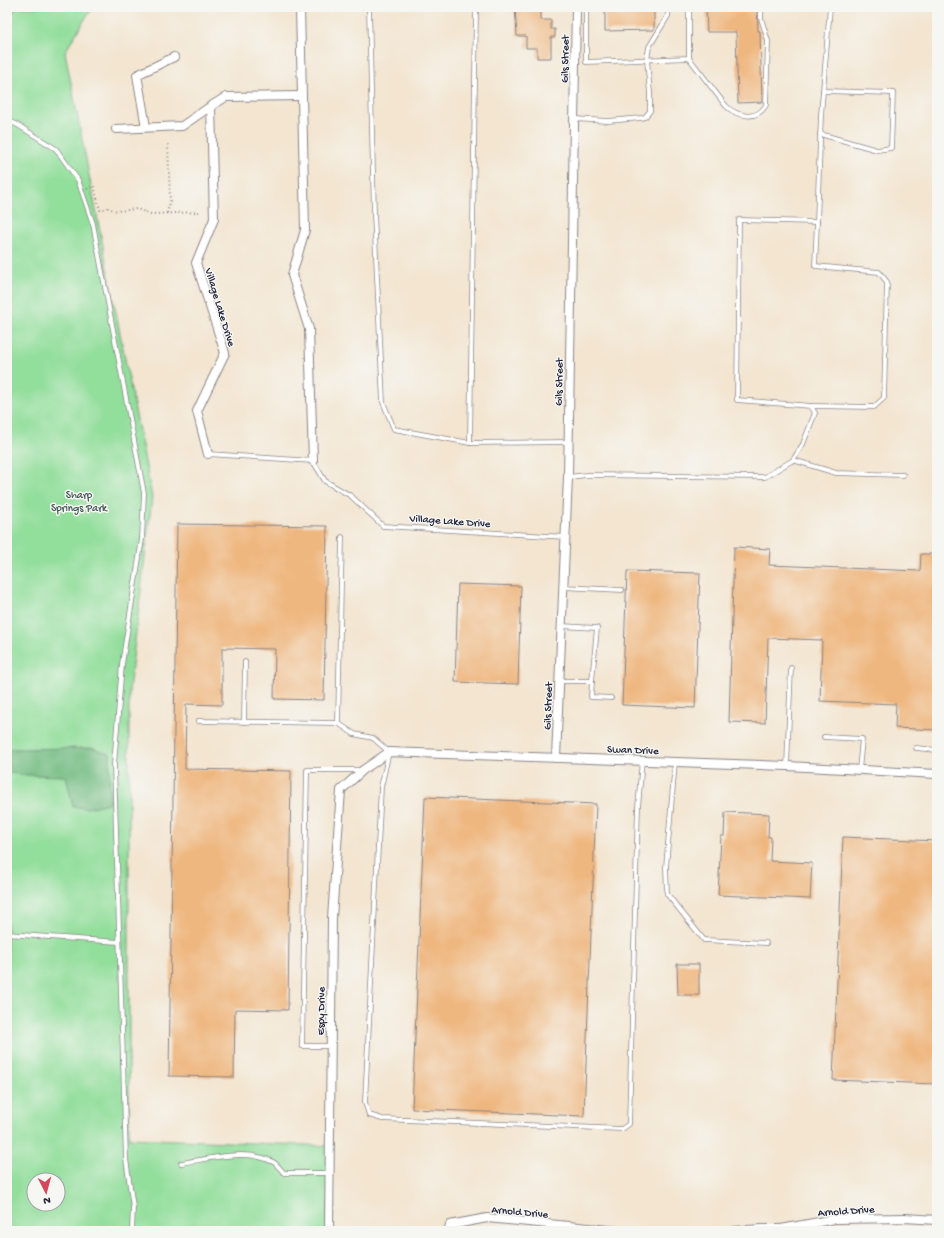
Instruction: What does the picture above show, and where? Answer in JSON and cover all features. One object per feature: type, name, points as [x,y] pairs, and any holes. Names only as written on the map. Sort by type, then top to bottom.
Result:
[{"type":"street","points":[[300,7],[305,230],[292,275],[309,329],[312,461]]},
{"type":"street","name":"Gils Street","points":[[556,758],[568,477],[576,7]]},
{"type":"street","points":[[146,128],[137,75],[174,57]]},
{"type":"street","points":[[116,128],[182,126],[226,97],[301,96]]},
{"type":"street","name":"Village Lake Drive","points":[[208,454],[197,411],[225,353],[196,263],[214,219],[211,106]]},
{"type":"street","points":[[363,770],[389,752]]},
{"type":"street","name":"Swan Drive","points":[[389,752],[642,760],[937,774]]},
{"type":"street","name":"Espy Drive","points":[[329,1231],[332,918],[341,790],[363,770]]},
{"type":"street","name":"Arnold Drive","points":[[448,1231],[450,1225],[487,1218],[619,1231]]},
{"type":"street","name":"Arnold Drive","points":[[734,1231],[762,1228],[781,1230],[835,1219],[905,1218],[937,1220]]},
{"type":"lane","points":[[7,16],[13,7]]},
{"type":"lane","points":[[369,7],[374,214],[383,402],[394,429],[470,443],[568,442]]},
{"type":"lane","points":[[470,443],[476,7]]},
{"type":"lane","points":[[586,7],[586,62]]},
{"type":"lane","points":[[574,118],[608,121],[645,117],[650,111],[647,60],[649,47],[668,16],[668,7]]},
{"type":"lane","points":[[689,7],[689,58],[731,111],[739,115],[755,115],[763,111],[766,105],[768,41],[761,18],[761,7]]},
{"type":"lane","points":[[817,222],[739,220],[737,400],[810,406],[874,407],[884,398],[887,282],[879,272],[815,266],[817,222],[820,134],[830,7]]},
{"type":"lane","points":[[575,61],[586,62],[689,58]]},
{"type":"lane","points":[[820,134],[877,150],[891,148],[893,93],[823,91]]},
{"type":"lane","points":[[7,121],[16,124],[56,149],[78,180],[93,224],[144,493],[142,539],[122,664],[114,765],[126,1159],[133,1207],[132,1231]]},
{"type":"lane","points":[[568,477],[587,475],[766,477],[793,460],[803,444],[815,414],[810,406]]},
{"type":"lane","name":"Village Lake Drive","points":[[208,454],[312,461],[325,481],[351,496],[383,526],[565,538]]},
{"type":"lane","points":[[793,460],[836,473],[903,475]]},
{"type":"lane","points":[[338,723],[342,537]]},
{"type":"lane","points":[[563,587],[622,590]]},
{"type":"lane","points":[[561,626],[597,628],[591,697],[612,698]]},
{"type":"lane","points":[[244,722],[245,662]]},
{"type":"lane","points":[[787,766],[791,668]]},
{"type":"lane","points":[[559,681],[592,681]]},
{"type":"lane","points":[[198,721],[338,723],[354,734],[373,738],[389,752],[381,788],[365,1102],[369,1115],[382,1119],[622,1129],[629,1124],[638,807],[642,760]]},
{"type":"lane","points":[[824,736],[862,739],[859,770]]},
{"type":"lane","points":[[916,748],[937,750]]},
{"type":"lane","points":[[675,762],[666,866],[667,894],[704,940],[766,943]]},
{"type":"lane","points":[[331,1046],[302,1046],[307,770],[363,770]]},
{"type":"lane","points":[[7,934],[119,942]]},
{"type":"lane","points":[[181,1163],[231,1155],[260,1156],[274,1162],[284,1173],[330,1173]]},
{"type":"path","points":[[168,144],[170,202],[168,213]]},
{"type":"path","points":[[82,192],[94,186],[100,210],[108,208],[117,211],[137,208],[151,214],[199,212]]},
{"type":"green space","name":"Sharp Springs Park","points":[[7,7],[96,7],[88,14],[65,52],[152,497],[129,691],[129,1138],[330,1146],[329,1231],[7,1231]]},
{"type":"green space","points":[[93,748],[110,754],[109,803],[87,808],[73,807],[66,776],[7,773],[7,749]]},
{"type":"building","points":[[515,7],[541,7],[541,20],[551,20],[551,29],[555,29],[555,37],[551,37],[551,58],[537,58],[537,48],[526,48],[526,36],[517,36]]},
{"type":"building","points":[[605,7],[654,7],[654,30],[605,31]]},
{"type":"building","points":[[706,7],[757,7],[758,31],[760,31],[762,102],[738,103],[736,32],[707,32]]},
{"type":"building","points":[[177,524],[327,526],[324,700],[274,699],[275,649],[222,648],[222,705],[186,704],[185,769],[291,771],[288,1010],[235,1009],[234,1077],[169,1076]]},
{"type":"building","points":[[734,547],[770,549],[769,565],[920,571],[921,554],[937,554],[937,730],[895,728],[896,704],[820,701],[822,640],[768,638],[765,723],[729,722]]},
{"type":"building","points":[[627,571],[700,573],[695,708],[622,705]]},
{"type":"building","points":[[458,584],[521,586],[518,684],[455,682]]},
{"type":"building","points":[[425,797],[596,804],[584,1116],[412,1109]]},
{"type":"building","points":[[725,812],[769,814],[768,837],[771,837],[770,861],[812,863],[810,899],[718,895],[721,836],[724,836]]},
{"type":"building","points":[[843,837],[937,841],[937,1028],[935,1084],[833,1080]]},
{"type":"building","points":[[677,964],[699,964],[699,995],[678,995]]}]
